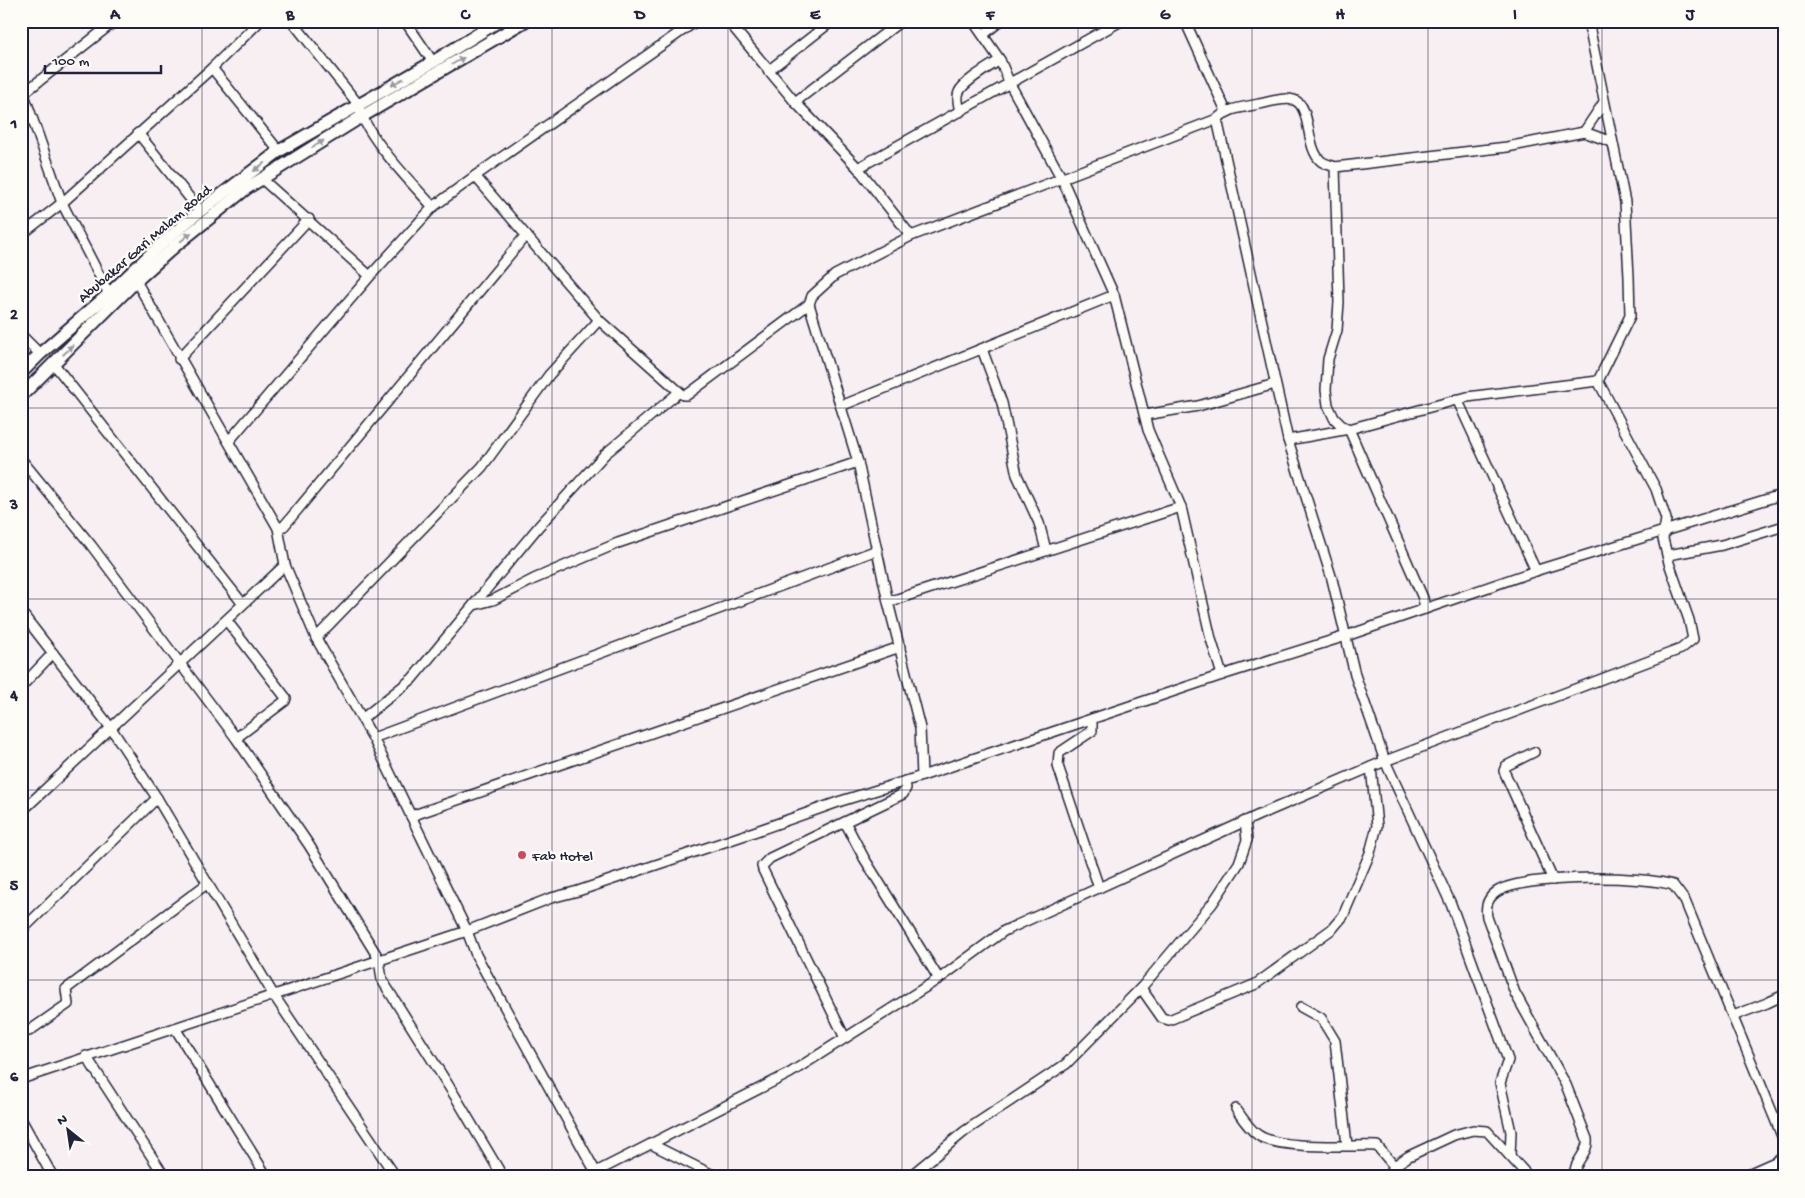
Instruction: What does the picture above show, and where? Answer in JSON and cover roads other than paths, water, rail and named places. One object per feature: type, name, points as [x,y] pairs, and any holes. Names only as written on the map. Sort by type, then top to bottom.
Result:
[{"type":"street","points":[[109,294],[62,203],[23,89],[115,21]]},
{"type":"street","points":[[21,235],[62,203],[212,68],[260,21]]},
{"type":"street","points":[[292,21],[358,104],[361,116],[392,160],[433,207]]},
{"type":"street","points":[[404,21],[433,62]]},
{"type":"street","name":"Abubakar Gari Malam Road","points":[[21,374],[40,354],[109,294],[200,210],[279,151],[433,62],[483,25],[499,21]]},
{"type":"street","points":[[21,396],[136,281],[206,220],[262,179],[361,116],[525,21]]},
{"type":"street","points":[[229,441],[370,276],[433,207],[696,21]]},
{"type":"street","points":[[728,21],[795,102],[858,168],[911,236]]},
{"type":"street","points":[[768,71],[832,21]]},
{"type":"street","points":[[795,102],[901,21]]},
{"type":"street","points":[[973,21],[1000,60],[1010,84],[1062,179],[1114,295],[1148,430],[1181,507],[1211,639],[1222,675]]},
{"type":"street","points":[[983,35],[1000,21]]},
{"type":"street","points":[[858,168],[1121,21]]},
{"type":"street","points":[[1185,21],[1226,111]]},
{"type":"street","points":[[1588,21],[1625,202],[1630,316],[1598,381]]},
{"type":"street","points":[[960,112],[959,91],[967,83],[1000,60]]},
{"type":"street","points":[[212,68],[279,151]]},
{"type":"street","points":[[922,776],[920,728],[888,602],[858,462],[810,304],[812,296],[835,275],[911,236],[1217,120],[1226,111],[1279,100],[1294,100],[1304,110],[1312,150],[1322,162],[1335,167],[1508,147],[1584,132],[1612,142]]},
{"type":"street","points":[[1584,132],[1604,102]]},
{"type":"street","points":[[1217,120],[1288,440],[1332,579],[1355,675],[1385,761],[1451,904],[1508,1060],[1500,1083],[1511,1132],[1510,1156]]},
{"type":"street","points":[[138,133],[200,210]]},
{"type":"street","points":[[1335,167],[1338,321],[1328,359],[1326,390],[1328,405],[1334,418],[1348,429],[1423,598],[1425,609]]},
{"type":"street","points":[[475,176],[599,320],[683,396],[688,396],[810,304]]},
{"type":"street","points":[[262,179],[370,276]]},
{"type":"street","points":[[180,358],[309,220]]},
{"type":"street","points":[[278,528],[284,526],[526,235]]},
{"type":"street","points":[[136,281],[278,528],[285,565],[316,638],[373,738],[467,931],[476,955],[598,1174]]},
{"type":"street","points":[[841,406],[1114,295]]},
{"type":"street","points":[[316,638],[482,467],[549,375],[599,320]]},
{"type":"street","points":[[21,335],[40,354]]},
{"type":"street","points":[[982,349],[1002,403],[1017,475],[1039,523],[1046,550]]},
{"type":"street","points":[[54,364],[244,604]]},
{"type":"street","points":[[1288,440],[1348,429],[1457,400],[1598,381]]},
{"type":"street","points":[[586,1177],[598,1174],[651,1144],[790,1073],[939,979],[1004,931],[1245,821],[1371,766],[1682,649],[1693,639],[1689,620],[1669,563],[1664,539],[1666,520],[1656,489],[1598,381]]},
{"type":"street","points":[[1145,415],[1198,406],[1276,384]]},
{"type":"street","points":[[362,720],[412,679],[539,526],[605,454],[678,393]]},
{"type":"street","points":[[1457,400],[1536,571]]},
{"type":"street","points":[[21,458],[90,545],[236,738],[309,845],[379,959],[382,980],[455,1096],[502,1177]]},
{"type":"street","points":[[474,605],[493,600],[534,579],[618,543],[858,462]]},
{"type":"street","points":[[21,1079],[467,931],[550,898],[578,892],[841,800],[922,776],[1536,571],[1784,494]]},
{"type":"street","points":[[888,602],[1181,507]]},
{"type":"street","points":[[1668,555],[1722,545],[1784,526]]},
{"type":"street","points":[[373,738],[877,550]]},
{"type":"street","points":[[21,812],[285,565]]},
{"type":"street","points":[[21,612],[111,728],[157,798],[273,994],[396,1177]]},
{"type":"street","points":[[227,621],[286,698],[285,701],[236,738]]},
{"type":"street","points":[[411,816],[900,647]]},
{"type":"street","points":[[21,687],[54,653]]},
{"type":"street","points":[[1092,718],[1092,731],[1059,754],[1058,766],[1098,888]]},
{"type":"street","points":[[1534,752],[1506,766],[1504,770],[1553,880]]},
{"type":"street","points":[[1141,988],[1162,1018],[1169,1020],[1256,984],[1332,929],[1344,916],[1370,853],[1377,826],[1371,766]]},
{"type":"street","points":[[845,1038],[762,866],[770,858],[903,794],[906,788],[905,781]]},
{"type":"street","points":[[21,931],[157,798]]},
{"type":"street","points":[[909,1177],[965,1131],[1066,1064],[1141,988],[1212,904],[1239,863],[1247,840],[1245,821]]},
{"type":"street","points":[[845,822],[864,858],[939,979]]},
{"type":"street","points":[[1574,1177],[1576,1166],[1588,1146],[1587,1139],[1566,1085],[1515,992],[1487,917],[1486,904],[1499,890],[1534,880],[1634,878],[1672,884],[1685,901],[1784,1141]]},
{"type":"street","points":[[29,1030],[68,1004],[66,989],[208,883]]},
{"type":"street","points":[[1732,1016],[1784,994]]},
{"type":"street","points":[[1301,1007],[1321,1018],[1335,1040],[1348,1145]]},
{"type":"street","points":[[175,1028],[267,1177]]},
{"type":"street","points":[[86,1056],[165,1177]]},
{"type":"street","points":[[1236,1109],[1258,1136],[1272,1142],[1311,1146],[1377,1146],[1394,1166]]},
{"type":"street","points":[[21,1119],[53,1177]]},
{"type":"street","points":[[1389,1177],[1394,1166],[1409,1156],[1454,1135],[1473,1130],[1486,1132],[1529,1177]]},
{"type":"street","points":[[651,1144],[718,1177]]},
{"type":"street","points":[[1741,1177],[1775,1162],[1784,1155]]},
{"type":"place","name":"Fab Hotel","points":[[522,855]]}]
